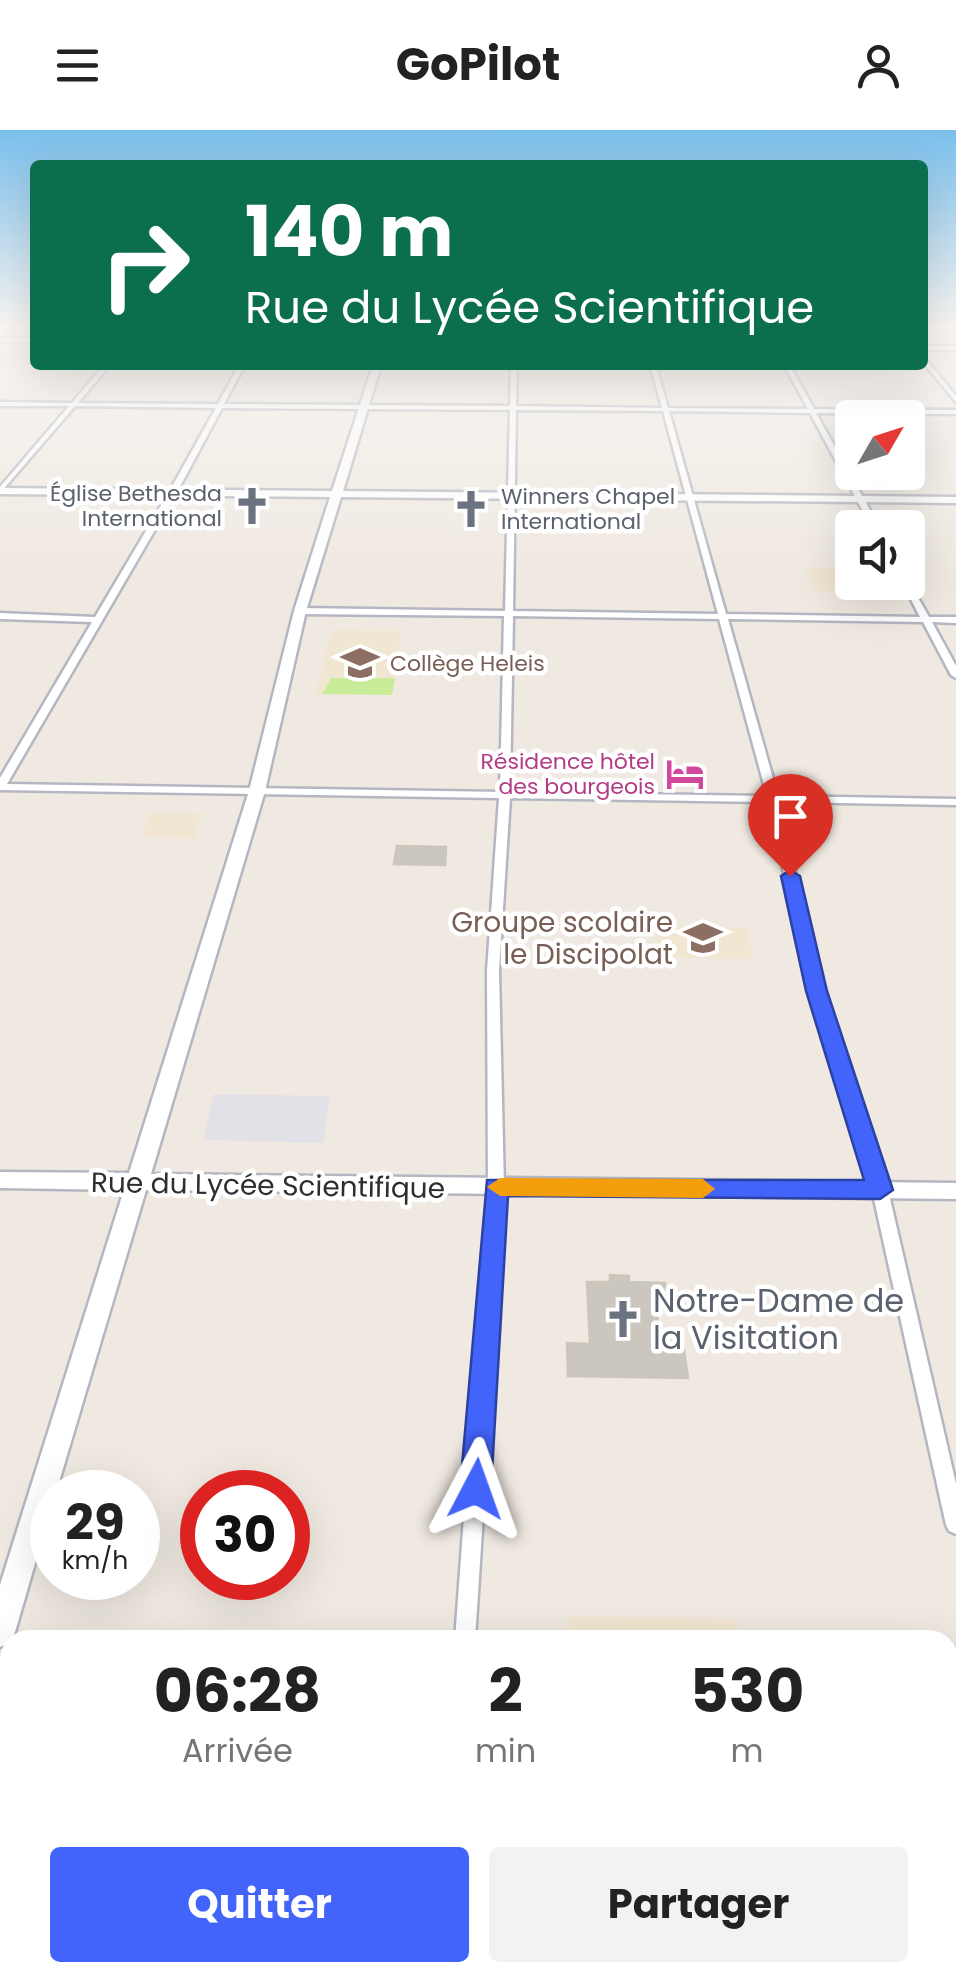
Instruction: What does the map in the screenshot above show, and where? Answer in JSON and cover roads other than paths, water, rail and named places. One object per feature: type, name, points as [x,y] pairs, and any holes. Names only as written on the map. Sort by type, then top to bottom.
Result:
[{"type":"street","points":[[0,491],[68,410]]},
{"type":"street","points":[[216,410],[173,492],[0,787],[956,802]]},
{"type":"street","points":[[1,1630],[257,791],[300,611],[364,410]]},
{"type":"street","points":[[466,1630],[496,1187],[493,971],[505,795],[514,410]]},
{"type":"street","points":[[664,410],[773,799],[816,991],[880,1190],[956,1526]]},
{"type":"street","points":[[721,410],[956,412]]},
{"type":"street","points":[[814,411],[867,510]]},
{"type":"street","points":[[0,491],[956,500]]},
{"type":"street","points":[[915,600],[956,675]]},
{"type":"street","points":[[300,611],[956,620]]},
{"type":"street","points":[[0,616],[99,620]]},
{"type":"street","name":"Rue du Lycée Scientifique","points":[[0,1180],[956,1191]]},
{"type":"place","name":"Église Bethesda International","points":[[252,506]]},
{"type":"place","name":"Winners Chapel International","points":[[471,509]]},
{"type":"place","name":"Collège Heleis","points":[[360,663]]},
{"type":"place","name":"Résidence hôtel des bourgeois","points":[[685,774]]},
{"type":"place","name":"Groupe scolaire le Discipolat","points":[[703,938]]},
{"type":"place","name":"Notre-Dame de la Visitation","points":[[623,1319]]}]
